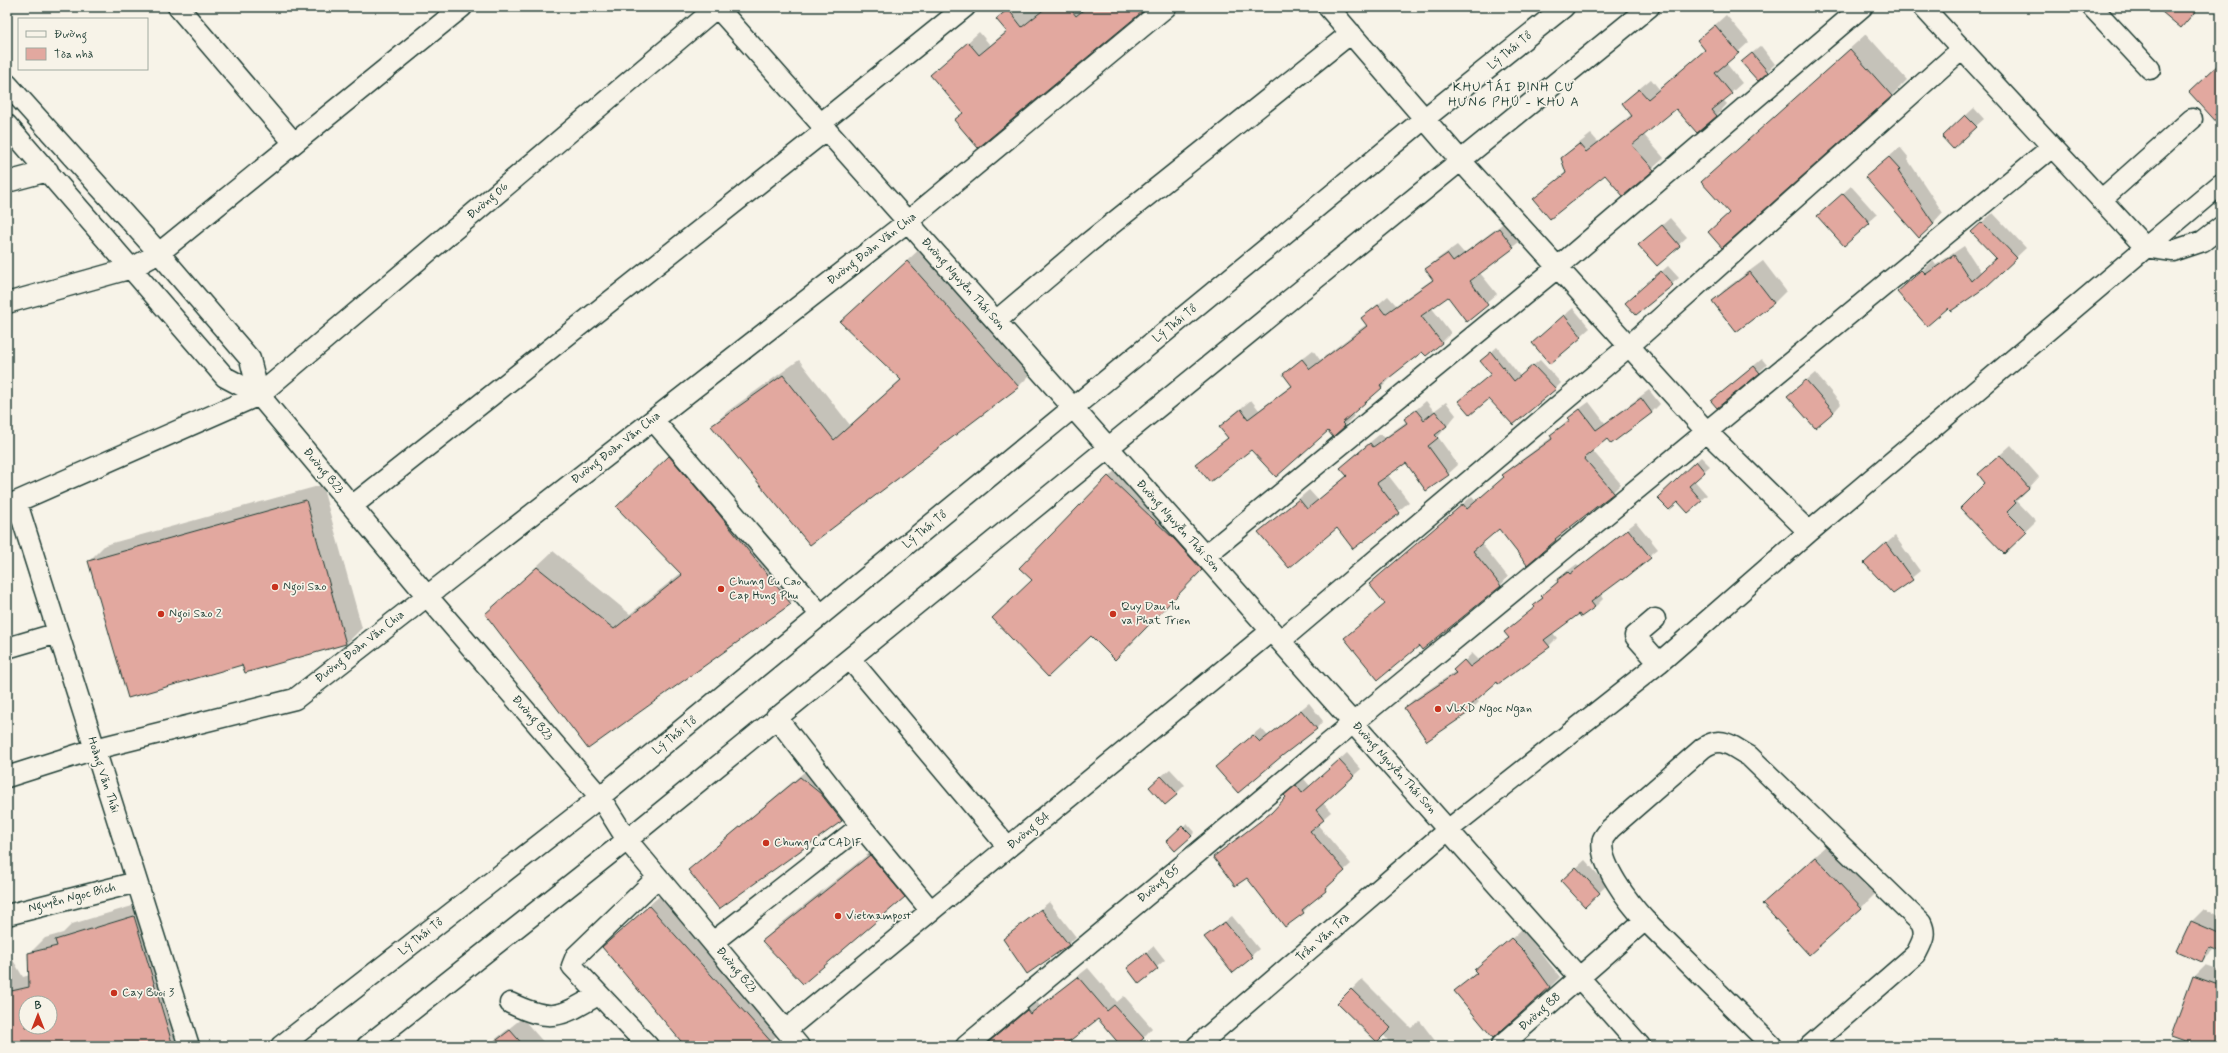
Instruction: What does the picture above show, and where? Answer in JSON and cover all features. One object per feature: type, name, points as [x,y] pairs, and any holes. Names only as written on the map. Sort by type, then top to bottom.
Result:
[{"type":"street","points":[[178,7],[294,143]]},
{"type":"street","name":"Đường Nguyễn Thái Sơn","points":[[717,7],[1449,829],[1640,1046]]},
{"type":"street","name":"Đường 06","points":[[12,505],[259,395],[717,7]]},
{"type":"street","points":[[352,506],[823,127],[965,7]]},
{"type":"street","name":"Đường Đoàn Văn Chia","points":[[7,777],[95,749],[295,698],[907,222],[1166,7]]},
{"type":"street","points":[[1328,7],[1461,161],[1707,432],[1809,532]]},
{"type":"street","name":"Lý Thái Tổ","points":[[281,1046],[600,797],[1424,119],[1564,7]]},
{"type":"street","points":[[367,1046],[627,840],[776,717],[850,659],[1649,7]]},
{"type":"street","points":[[1205,556],[1558,267],[1862,7]]},
{"type":"street","points":[[1923,7],[2145,247],[2173,252],[2203,241],[2221,227]]},
{"type":"street","points":[[2092,7],[2150,69]]},
{"type":"street","points":[[7,303],[132,268],[159,253],[459,8]]},
{"type":"street","points":[[996,321],[1088,243],[1351,33]]},
{"type":"street","name":"Đường B4","points":[[786,1030],[1008,848],[1276,636],[1629,346],[1962,49]]},
{"type":"street","points":[[7,84],[159,253],[250,359],[259,395]]},
{"type":"street","points":[[2101,200],[2192,119]]},
{"type":"street","points":[[7,125],[225,377],[259,395]]},
{"type":"street","name":"Đường B5","points":[[966,1046],[1353,723],[2052,147]]},
{"type":"street","points":[[7,182],[48,171]]},
{"type":"street","name":"Trần Văn Trà","points":[[1197,1046],[1449,829],[1659,664],[1809,532],[2221,184]]},
{"type":"street","name":"Đường B23","points":[[259,395],[427,596],[600,797],[627,840],[799,1046]]},
{"type":"street","points":[[652,420],[821,615]]},
{"type":"street","name":"Hoàng Văn Thái","points":[[12,505],[58,633],[189,1046]]},
{"type":"street","points":[[1655,619],[1635,636],[1659,664]]},
{"type":"street","points":[[7,648],[58,633]]},
{"type":"street","points":[[850,659],[1008,848]]},
{"type":"street","points":[[776,717],[861,826],[931,911]]},
{"type":"street","points":[[1772,1046],[1645,920],[1609,870],[1603,854],[1603,839],[1610,829],[1712,741],[1722,741],[1749,756],[1921,923],[1925,931],[1924,940],[1916,954],[1810,1046]]},
{"type":"street","points":[[713,942],[861,826]]},
{"type":"street","points":[[648,1046],[574,970],[573,961],[658,877]]},
{"type":"street","name":"Nguyễn Ngọc Bích","points":[[7,915],[137,882]]},
{"type":"street","name":"Đường B8","points":[[1501,1046],[1645,920]]},
{"type":"street","points":[[510,1003],[534,1014],[561,1014],[598,995]]},
{"type":"building","points":[[1047,7],[1069,7],[1076,16],[1087,7],[1148,7],[978,148],[954,120],[963,113],[930,75],[968,42],[979,55],[1007,32],[996,19],[1008,9],[1022,27]]},
{"type":"building","points":[[2156,7],[2199,7],[2181,28]]},
{"type":"building","points":[[1715,25],[1739,53],[1715,73],[1732,94],[1712,110],[1717,116],[1697,133],[1676,109],[1632,145],[1654,170],[1623,196],[1605,175],[1550,219],[1533,199],[1566,173],[1561,158],[1579,144],[1586,152],[1632,116],[1622,103],[1639,89],[1648,99],[1705,50],[1697,40]]},
{"type":"building","points":[[1850,49],[1892,96],[1722,248],[1708,232],[1729,213],[1701,182]]},
{"type":"building","points":[[1752,53],[1768,72],[1758,81],[1741,62]]},
{"type":"building","points":[[2221,62],[2221,127],[2189,92]]},
{"type":"building","points":[[1965,115],[1977,127],[1953,149],[1942,137]]},
{"type":"building","points":[[1889,157],[1900,169],[1898,171],[1934,224],[1919,238],[1865,177]]},
{"type":"building","points":[[1843,193],[1870,223],[1844,246],[1817,216]]},
{"type":"building","points":[[1982,222],[2017,258],[1986,287],[1951,311],[1948,308],[1927,326],[1897,292],[1922,270],[1926,274],[1954,255],[1971,281],[1996,258],[1971,232]]},
{"type":"building","points":[[1662,225],[1680,246],[1657,266],[1638,245]]},
{"type":"building","points":[[1499,228],[1514,248],[1470,281],[1488,305],[1467,322],[1448,297],[1421,316],[1442,343],[1426,356],[1422,352],[1380,385],[1382,388],[1342,423],[1345,426],[1333,437],[1328,431],[1276,477],[1251,450],[1210,482],[1195,464],[1228,438],[1219,427],[1241,409],[1248,419],[1292,386],[1283,374],[1302,359],[1310,369],[1367,326],[1361,318],[1378,305],[1385,314],[1433,280],[1425,269],[1447,254],[1453,262]]},
{"type":"building","points":[[907,261],[1019,387],[810,545],[711,426],[783,375],[834,440],[901,380],[840,322]]},
{"type":"building","points":[[1661,271],[1673,285],[1636,315],[1625,303]]},
{"type":"building","points":[[1750,272],[1774,303],[1736,332],[1712,301]]},
{"type":"building","points":[[1564,315],[1582,337],[1550,364],[1532,343]]},
{"type":"building","points":[[1491,352],[1514,381],[1533,365],[1556,389],[1513,425],[1489,399],[1470,415],[1458,401],[1491,374],[1480,361]]},
{"type":"building","points":[[1754,366],[1760,373],[1717,408],[1711,401]]},
{"type":"building","points":[[1806,380],[1834,412],[1815,428],[1787,396]]},
{"type":"building","points":[[1641,398],[1652,413],[1611,444],[1607,439],[1584,458],[1614,493],[1555,539],[1556,540],[1527,565],[1499,529],[1473,551],[1501,586],[1422,650],[1419,646],[1378,680],[1344,638],[1385,604],[1369,584],[1463,504],[1467,509],[1504,477],[1502,475],[1552,439],[1550,435],[1570,420],[1568,418],[1580,409],[1596,430]]},
{"type":"building","points":[[1416,410],[1424,420],[1435,411],[1447,426],[1435,435],[1438,438],[1428,446],[1449,475],[1426,491],[1406,463],[1377,483],[1400,513],[1353,549],[1337,528],[1289,568],[1258,532],[1299,499],[1307,509],[1347,476],[1340,468],[1370,443],[1373,447],[1407,423],[1404,419]]},
{"type":"building","points":[[2000,455],[2029,488],[2014,501],[2016,503],[2007,512],[2027,532],[2004,554],[1960,508],[1985,483],[1978,474]]},
{"type":"building","name":"Chung Cu Cao Cap Hung Phu","points":[[669,456],[718,513],[791,604],[588,749],[485,614],[537,567],[614,629],[682,575],[616,507]]},
{"type":"building","points":[[1696,461],[1705,472],[1689,486],[1702,501],[1688,513],[1678,502],[1669,510],[1657,498]]},
{"type":"building","name":"Quy Dau Tu va Phat Trien","points":[[1108,476],[1175,540],[1202,570],[1115,660],[1091,636],[1048,677],[992,618],[1032,580],[1019,568]]},
{"type":"building","points":[[306,500],[346,644],[245,673],[242,665],[128,698],[88,561]]},
{"type":"building","points":[[1628,529],[1651,558],[1591,602],[1595,607],[1581,617],[1579,614],[1544,640],[1550,647],[1498,684],[1497,682],[1468,707],[1471,711],[1427,741],[1404,708],[1456,673],[1453,670],[1464,660],[1470,667],[1509,638],[1504,632],[1535,607],[1533,605],[1543,598],[1541,596],[1558,582],[1557,580],[1568,572],[1570,574]]},
{"type":"building","points":[[1886,543],[1913,580],[1893,594],[1864,563]]},
{"type":"building","points":[[1301,710],[1317,729],[1238,793],[1215,767],[1253,735],[1260,742]]},
{"type":"building","points":[[1339,760],[1354,776],[1316,810],[1324,820],[1310,831],[1345,871],[1325,889],[1326,891],[1302,910],[1304,913],[1285,927],[1247,878],[1235,886],[1213,857],[1271,813],[1286,797],[1284,795],[1296,785],[1302,793]]},
{"type":"building","points":[[1161,776],[1178,794],[1165,805],[1149,787]]},
{"type":"building","name":"Chung Cu CADIF","points":[[800,777],[821,794],[842,821],[719,909],[688,870]]},
{"type":"building","points":[[1182,826],[1192,836],[1175,851],[1166,841]]},
{"type":"building","name":"Vietnampost","points":[[870,855],[905,897],[803,984],[762,941]]},
{"type":"building","points":[[1815,857],[1862,908],[1809,955],[1762,904]]},
{"type":"building","points":[[1576,867],[1600,893],[1585,907],[1561,881]]},
{"type":"building","points":[[649,906],[775,1046],[685,1046],[602,947]]},
{"type":"building","points":[[1041,909],[1069,945],[1027,974],[1003,939]]},
{"type":"building","name":"Cay Buoi 3","points":[[134,916],[173,1046],[7,1046],[7,992],[29,987],[28,953],[57,946],[55,940]]},
{"type":"building","points":[[2191,921],[2221,934],[2221,952],[2209,947],[2202,962],[2177,951]]},
{"type":"building","points":[[1225,922],[1253,957],[1233,973],[1204,937]]},
{"type":"building","points":[[1511,938],[1524,951],[1550,987],[1493,1038],[1454,991],[1477,973],[1474,970]]},
{"type":"building","points":[[1146,953],[1158,969],[1139,984],[1127,968]]},
{"type":"building","points":[[2193,976],[2221,986],[2221,1046],[2199,1046],[2171,1036]]},
{"type":"building","points":[[1078,977],[1107,1011],[1114,1005],[1144,1038],[1135,1046],[1121,1046],[1098,1019],[1063,1046],[984,1046],[1027,1010],[1030,1014]]},
{"type":"building","points":[[1351,989],[1391,1028],[1377,1042],[1337,1003]]},
{"type":"building","points":[[510,1030],[524,1046],[489,1046]]},
{"type":"place","name":"Ngoi Sao","points":[[275,587]]},
{"type":"place","name":"Chung Cu Cao Cap Hung Phu","points":[[721,589]]},
{"type":"place","name":"Ngoi Sao 2","points":[[161,614]]},
{"type":"place","name":"Quy Dau Tu va Phat Trien","points":[[1113,614]]},
{"type":"place","name":"VLXD Ngoc Ngan","points":[[1438,709]]},
{"type":"place","name":"Chung Cu CADIF","points":[[766,843]]},
{"type":"place","name":"Vietnampost","points":[[838,916]]},
{"type":"place","name":"Cay Buoi 3","points":[[114,993]]},
{"type":"district","name":"KHU TÁI ĐỊNH CƯ HƯNG PHÚ - KHU A","points":[[1514,94]]}]
